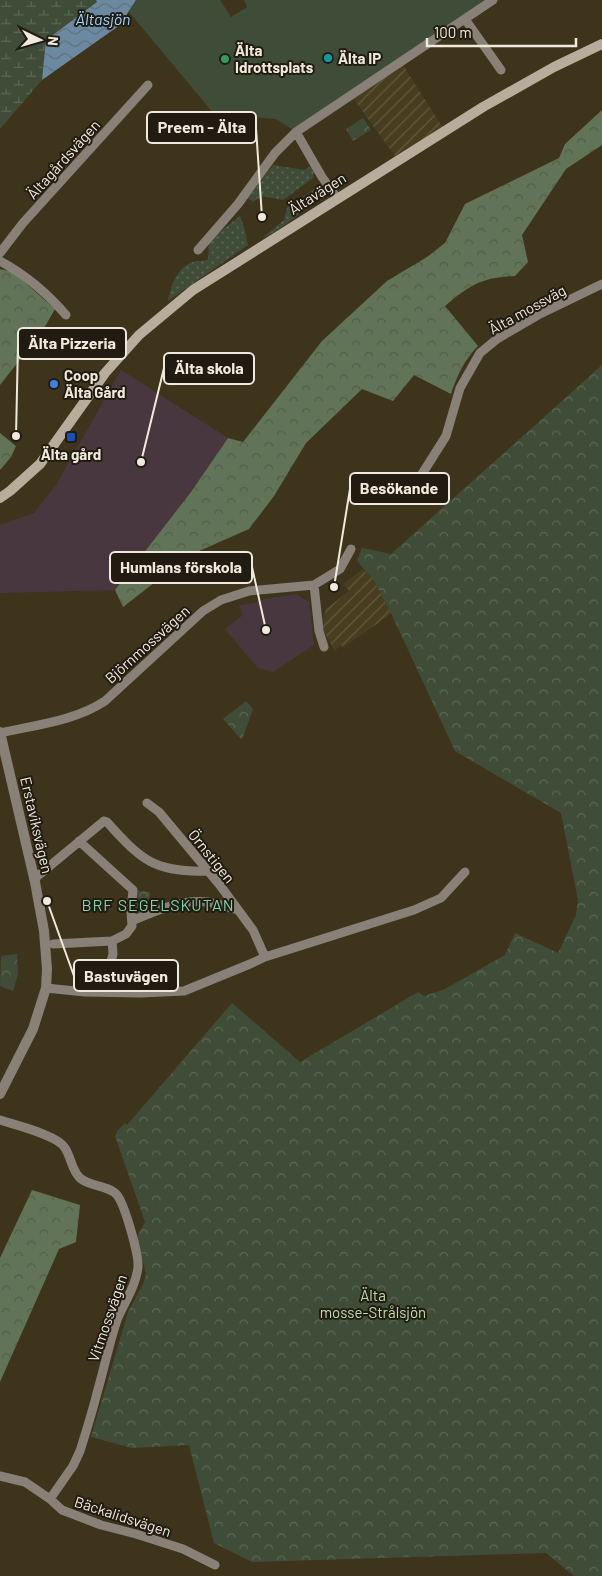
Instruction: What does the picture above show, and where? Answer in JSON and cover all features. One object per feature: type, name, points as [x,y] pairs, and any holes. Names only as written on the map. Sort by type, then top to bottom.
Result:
[{"type":"main road","name":"Ältavägen","points":[[0,498],[40,464],[105,373],[139,335],[193,290],[483,107],[548,70],[602,44]]},
{"type":"street","points":[[198,250],[238,204],[275,153],[296,132],[493,0]]},
{"type":"street","points":[[465,19],[502,70]]},
{"type":"street","name":"Ältagårdsvägen","points":[[0,253],[23,223],[148,85]]},
{"type":"street","points":[[296,132],[322,178],[337,198]]},
{"type":"street","points":[[0,261],[14,269],[56,303],[66,315]]},
{"type":"street","name":"Älta mossväg","points":[[422,474],[446,436],[460,388],[480,354],[496,339],[538,315],[602,284]]},
{"type":"street","name":"Björnmossvägen","points":[[0,733],[92,709],[105,701],[204,611],[221,600],[249,591],[314,585],[340,569],[351,548]]},
{"type":"street","points":[[314,585],[324,647]]},
{"type":"street","name":"Erstaviksvägen","points":[[0,733],[34,879],[44,930],[47,970],[46,988],[33,1029],[0,1094]]},
{"type":"street","name":"Örnstigen","points":[[147,804],[159,812],[208,871],[253,930],[265,957]]},
{"type":"street","points":[[34,879],[104,822],[107,822],[123,841],[144,860],[174,870],[208,871]]},
{"type":"street","points":[[53,944],[112,941],[129,932],[132,921],[130,911],[133,890],[79,841]]},
{"type":"street","points":[[46,988],[85,992],[141,993],[184,991],[265,957],[414,910],[441,898],[465,872]]},
{"type":"street","points":[[132,921],[161,908],[198,902],[212,903],[238,910]]},
{"type":"street","points":[[103,992],[113,954],[112,941]]},
{"type":"street","name":"Vitmossvägen","points":[[0,1120],[53,1138],[61,1143],[65,1147],[81,1179],[114,1192],[119,1197],[128,1218],[138,1259],[138,1269],[133,1287],[118,1320],[80,1451],[73,1466],[50,1499]]},
{"type":"street","name":"Bäckalidsvägen","points":[[0,1476],[25,1482],[50,1499],[62,1510],[101,1525],[136,1534],[183,1550],[215,1565]]},
{"type":"shaded area","points":[[403,65],[443,128],[395,156],[353,98]]},
{"type":"shaded area","points":[[121,370],[228,438],[191,492],[115,590],[0,593],[0,525],[34,513],[56,485]]},
{"type":"shaded area","points":[[363,569],[374,581],[392,613],[344,647],[340,645],[335,651],[324,632],[322,623],[326,609],[349,591],[343,584]]},
{"type":"shaded area","points":[[296,594],[309,602],[314,645],[273,672],[258,668],[225,629],[243,615],[239,605]]},
{"type":"green space","points":[[0,0],[96,0],[97,2],[46,40],[42,80],[0,129]]},
{"type":"green space","name":"Älta Idrottsplats","points":[[136,0],[220,0],[231,17],[247,7],[244,0],[485,0],[296,132],[276,119],[214,114],[129,12]]},
{"type":"green space","points":[[602,110],[602,145],[566,169],[522,235],[528,262],[515,276],[485,280],[469,288],[445,306],[478,346],[462,368],[451,394],[414,375],[393,401],[362,389],[306,443],[274,496],[249,529],[190,555],[123,607],[115,590],[191,492],[228,438],[243,442],[322,341],[387,281],[427,257],[445,243],[465,204],[559,158],[565,144]]},
{"type":"green space","points":[[363,118],[371,130],[353,141],[346,129]]},
{"type":"green space","points":[[273,165],[305,170],[310,166],[314,171],[313,178],[283,200],[262,196],[253,202],[248,198]]},
{"type":"green space","points":[[316,188],[318,189],[318,195],[304,210],[279,229],[262,238],[284,220],[287,208]]},
{"type":"green space","points":[[240,216],[248,245],[168,301],[173,283],[183,268],[195,261],[208,259],[209,243],[212,238]]},
{"type":"green space","points":[[0,269],[13,272],[55,309],[43,330],[0,385]]},
{"type":"green space","name":"Älta mosse-Strålsjön","points":[[602,365],[602,1576],[574,1576],[546,1553],[252,1562],[214,1543],[189,1445],[132,1448],[91,1437],[128,1312],[143,1284],[146,1274],[137,1237],[145,1222],[115,1136],[125,1123],[127,1125],[232,1003],[300,1062],[418,992],[424,996],[443,990],[505,955],[515,933],[558,953],[576,915],[578,900],[561,813],[455,751],[391,613],[374,581],[357,561],[362,548],[391,554]]},
{"type":"green space","points":[[0,433],[16,446],[11,457],[0,470]]},
{"type":"green space","points":[[246,701],[253,709],[242,740],[223,719]]},
{"type":"green space","points":[[133,890],[150,892],[149,908],[144,908],[142,917],[132,921]]},
{"type":"green space","points":[[17,954],[18,974],[13,991],[0,986],[1,956]]},
{"type":"green space","points":[[32,1190],[80,1205],[76,1242],[59,1249],[0,1382],[0,1258]]},
{"type":"water","name":"Ältasjön","points":[[96,0],[136,0],[120,25],[42,80],[46,40],[97,2]]},
{"type":"place","name":"Älta IP","points":[[328,58]]},
{"type":"place","name":"Älta Idrottsplats","points":[[225,59]]},
{"type":"place","name":"Preem - Älta","points":[[262,217]]},
{"type":"place","name":"Coop Älta Gård","points":[[54,384]]},
{"type":"place","name":"Älta Pizzeria","points":[[16,436]]},
{"type":"place","name":"Älta gård","points":[[71,437]]},
{"type":"place","name":"Älta skola","points":[[141,462]]},
{"type":"place","name":"Besökande","points":[[334,587]]},
{"type":"place","name":"Humlans förskola","points":[[266,630]]},
{"type":"place","name":"Bastuvägen","points":[[47,901]]},
{"type":"district","name":"BRF SEGELSKUTAN","points":[[158,904]]}]
